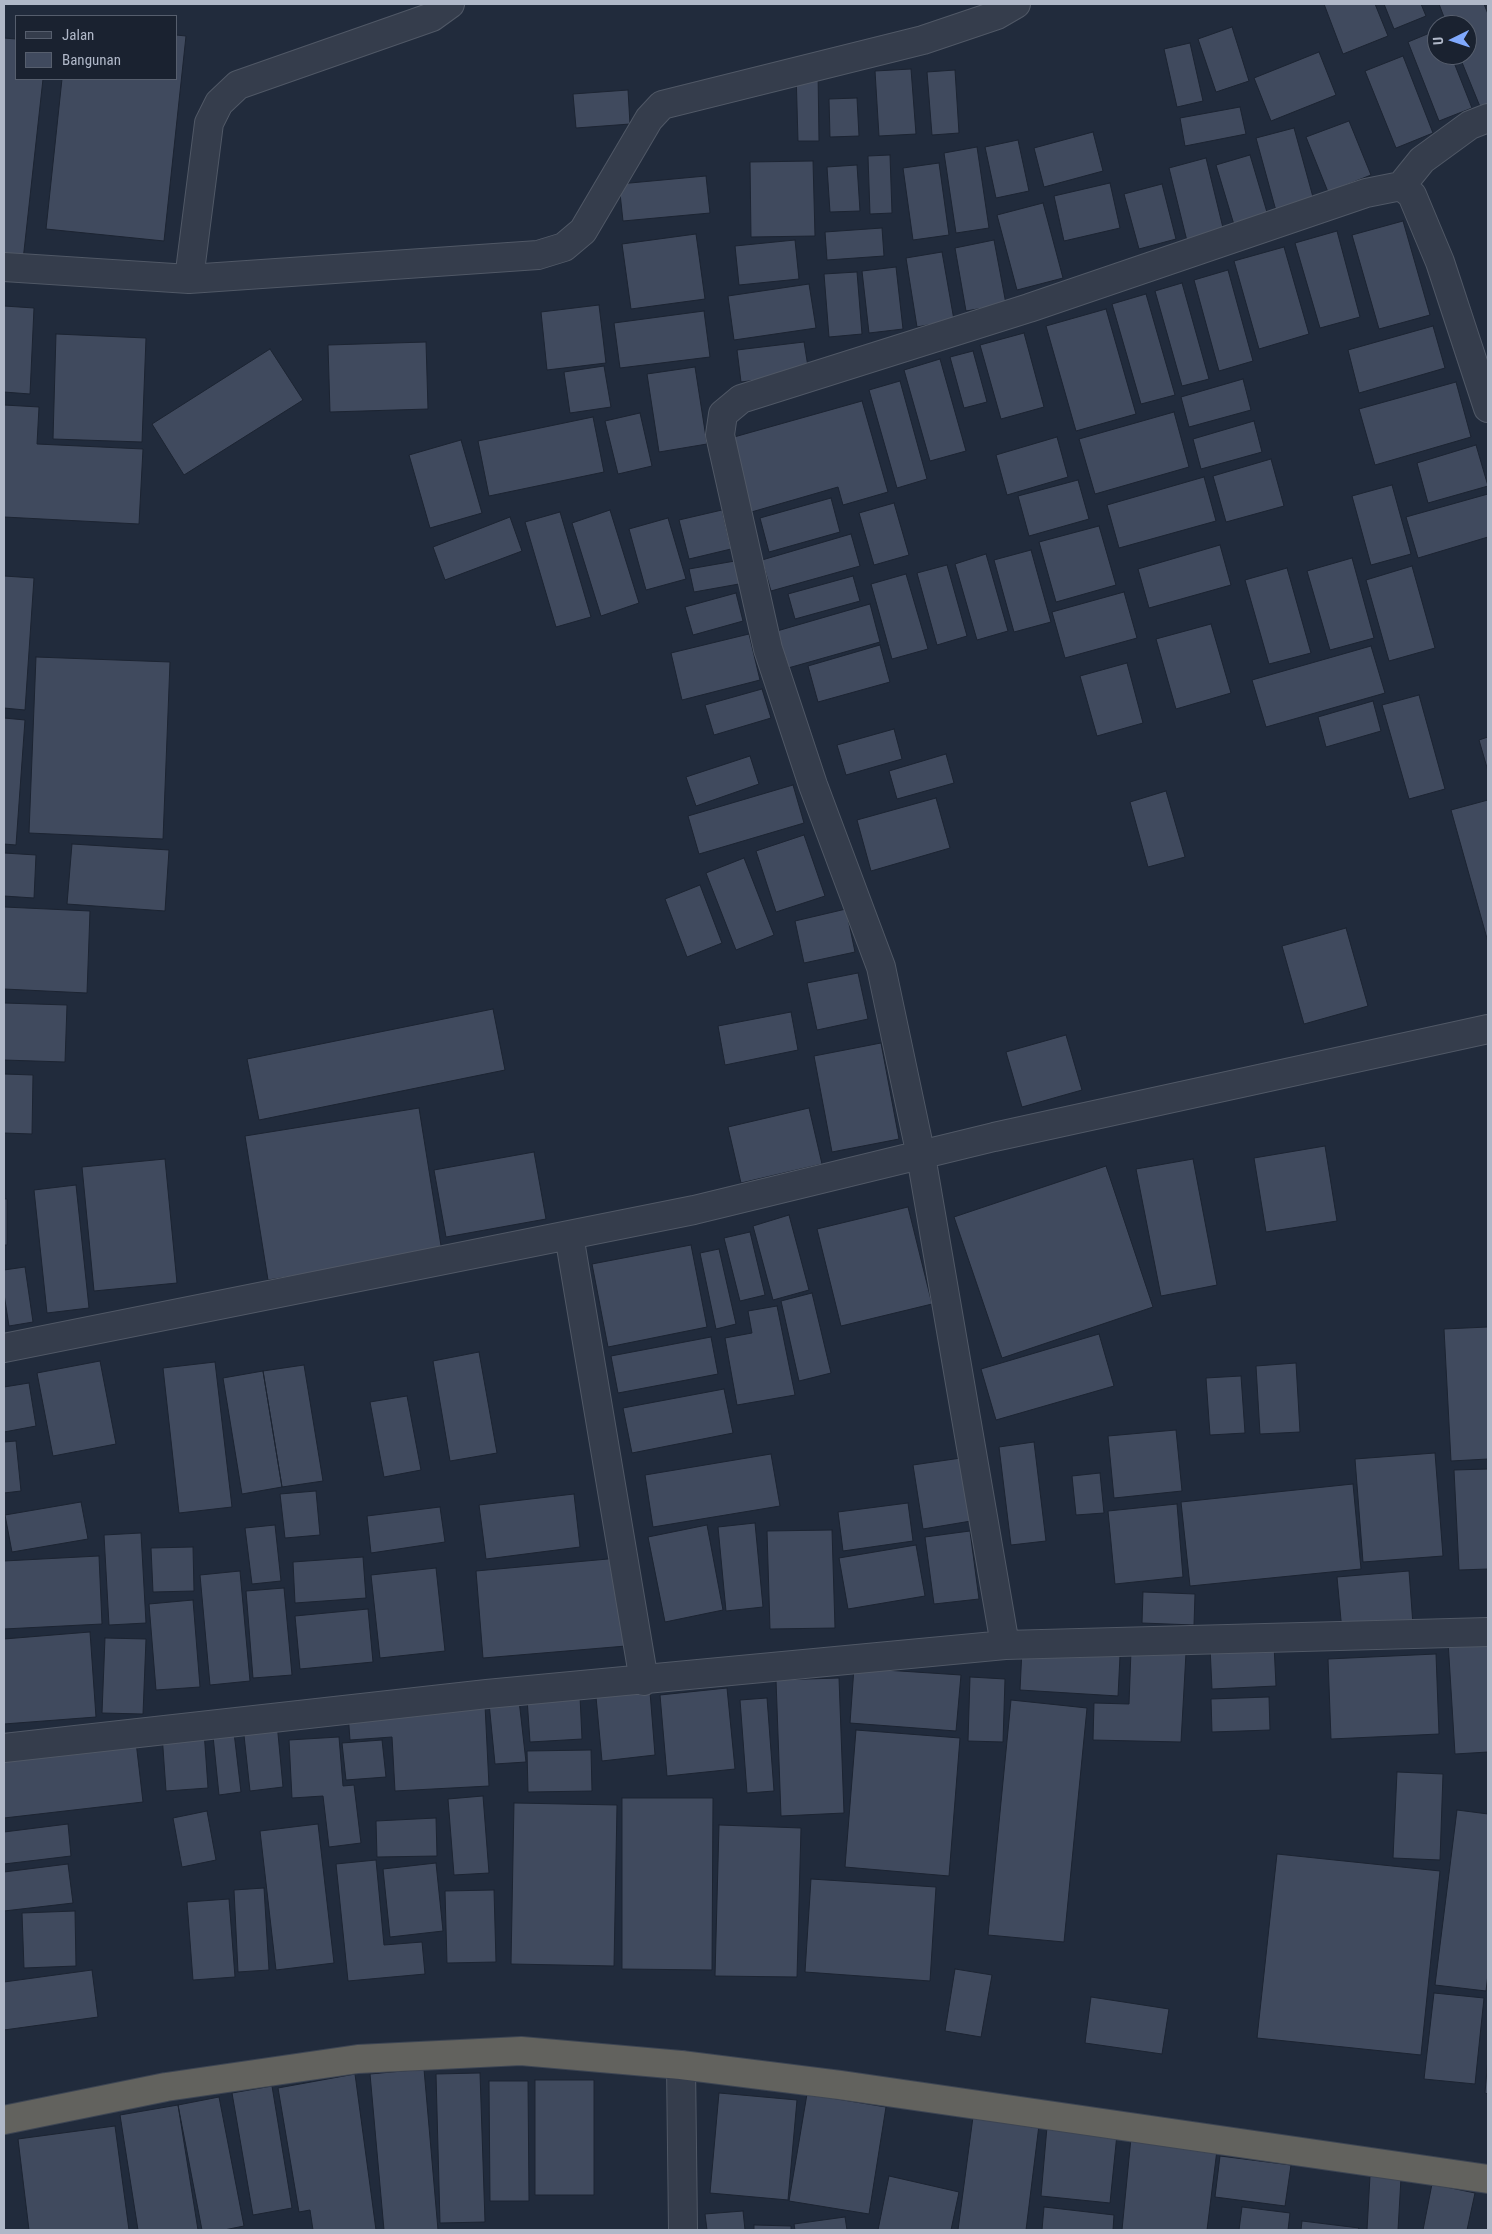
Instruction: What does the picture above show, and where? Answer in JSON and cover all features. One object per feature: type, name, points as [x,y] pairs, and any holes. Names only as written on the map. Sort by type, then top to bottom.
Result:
[{"type":"highway","points":[[4,2120],[166,2088],[358,2060],[521,2051],[681,2065],[849,2087],[1488,2179]]},
{"type":"street","points":[[189,279],[209,123],[219,103],[238,86],[432,18],[450,4]]},
{"type":"street","points":[[4,267],[189,279],[538,254],[564,247],[583,231],[649,119],[662,105],[923,40],[997,15],[1016,4]]},
{"type":"street","points":[[1004,1645],[921,1156],[881,967],[814,785],[768,650],[720,435],[723,414],[740,399],[1029,308],[1366,194],[1401,186],[1422,160],[1470,125],[1488,118]]},
{"type":"street","points":[[1401,186],[1412,195],[1440,262],[1488,408]]},
{"type":"street","points":[[4,1348],[694,1210],[994,1137],[1488,1029]]},
{"type":"street","points":[[569,1235],[644,1681]]},
{"type":"street","points":[[4,1748],[488,1694],[644,1681],[1004,1645],[1488,1632]]},
{"type":"street","points":[[681,2065],[684,2230]]},
{"type":"building","points":[[1324,4],[1375,4],[1388,36],[1343,54]]},
{"type":"building","points":[[1384,4],[1421,4],[1426,16],[1394,29]]},
{"type":"building","points":[[1439,4],[1484,4],[1488,14],[1488,106],[1481,109],[1463,65],[1477,65],[1477,15],[1443,15]]},
{"type":"building","points":[[1232,27],[1249,81],[1216,92],[1198,39]]},
{"type":"building","points":[[1427,34],[1427,65],[1455,65],[1472,108],[1439,121],[1408,42]]},
{"type":"building","points":[[178,35],[186,36],[164,241],[46,229],[62,80],[178,80]]},
{"type":"building","points":[[4,38],[15,39],[15,80],[43,80],[23,260],[4,258]]},
{"type":"building","points":[[1190,43],[1203,101],[1177,107],[1164,49]]},
{"type":"building","points":[[1319,52],[1336,95],[1271,121],[1254,78]]},
{"type":"building","points":[[1403,56],[1433,133],[1396,148],[1365,71]]},
{"type":"building","points":[[911,69],[916,134],[879,136],[875,71]]},
{"type":"building","points":[[818,70],[819,141],[798,141],[796,71]]},
{"type":"building","points":[[955,70],[959,133],[932,135],[927,72]]},
{"type":"building","points":[[628,90],[630,124],[576,128],[573,94]]},
{"type":"building","points":[[857,98],[859,136],[830,137],[829,99]]},
{"type":"building","points":[[1240,107],[1246,134],[1185,146],[1180,118]]},
{"type":"building","points":[[1349,121],[1371,175],[1328,192],[1306,137]]},
{"type":"building","points":[[1294,128],[1316,208],[1278,218],[1256,138]]},
{"type":"building","points":[[1093,132],[1103,171],[1044,187],[1034,148]]},
{"type":"building","points":[[1018,140],[1029,191],[996,198],[985,147]]},
{"type":"building","points":[[977,147],[989,228],[956,233],[944,153]]},
{"type":"building","points":[[890,155],[892,213],[870,214],[868,156]]},
{"type":"building","points":[[1250,155],[1269,219],[1235,228],[1216,165]]},
{"type":"building","points":[[1206,158],[1224,232],[1187,241],[1169,168]]},
{"type":"building","points":[[813,161],[815,236],[751,237],[750,162]]},
{"type":"building","points":[[939,163],[949,235],[913,240],[903,168]]},
{"type":"building","points":[[857,165],[860,211],[830,212],[827,167]]},
{"type":"building","points":[[706,176],[710,213],[623,221],[619,184]]},
{"type":"building","points":[[1110,183],[1120,228],[1064,241],[1054,196]]},
{"type":"building","points":[[1162,184],[1176,239],[1139,249],[1124,194]]},
{"type":"building","points":[[1043,203],[1063,278],[1017,290],[997,215]]},
{"type":"building","points":[[1403,221],[1430,315],[1379,329],[1352,235]]},
{"type":"building","points":[[882,228],[884,256],[827,260],[825,232]]},
{"type":"building","points":[[1337,231],[1360,317],[1320,328],[1295,243]]},
{"type":"building","points":[[696,234],[705,299],[631,309],[622,244]]},
{"type":"building","points":[[795,240],[799,279],[739,285],[735,246]]},
{"type":"building","points":[[994,240],[1006,304],[966,311],[955,248]]},
{"type":"building","points":[[1284,247],[1309,334],[1259,349],[1234,261]]},
{"type":"building","points":[[942,252],[954,320],[917,327],[906,258]]},
{"type":"building","points":[[896,267],[903,329],[869,333],[862,271]]},
{"type":"building","points":[[1228,270],[1253,361],[1219,371],[1194,280]]},
{"type":"building","points":[[857,272],[862,334],[829,337],[824,274]]},
{"type":"building","points":[[1182,283],[1209,379],[1182,386],[1155,291]]},
{"type":"building","points":[[809,284],[816,328],[734,340],[728,296]]},
{"type":"building","points":[[1146,294],[1175,395],[1141,404],[1112,304]]},
{"type":"building","points":[[599,305],[606,363],[547,370],[541,312]]},
{"type":"building","points":[[4,306],[34,308],[30,394],[4,392]]},
{"type":"building","points":[[1106,309],[1136,414],[1076,431],[1046,326]]},
{"type":"building","points":[[704,311],[710,357],[620,368],[614,323]]},
{"type":"building","points":[[1433,326],[1445,368],[1359,393],[1348,350]]},
{"type":"building","points":[[1024,333],[1044,407],[1001,419],[980,345]]},
{"type":"building","points":[[56,334],[146,338],[142,442],[53,439]]},
{"type":"building","points":[[426,342],[428,409],[330,412],[328,345]]},
{"type":"building","points":[[804,342],[809,373],[741,382],[737,350]]},
{"type":"building","points":[[270,349],[303,400],[184,475],[152,424]]},
{"type":"building","points":[[973,351],[987,402],[964,408],[950,357]]},
{"type":"building","points":[[940,359],[966,451],[930,461],[904,370]]},
{"type":"building","points":[[604,366],[611,407],[570,413],[564,372]]},
{"type":"building","points":[[695,367],[707,444],[659,452],[647,374]]},
{"type":"building","points":[[1243,379],[1251,410],[1189,427],[1181,397]]},
{"type":"building","points":[[900,381],[927,479],[897,488],[869,390]]},
{"type":"building","points":[[1456,382],[1471,437],[1375,465],[1359,409]]},
{"type":"building","points":[[862,401],[888,492],[843,505],[838,487],[748,513],[727,439]]},
{"type":"building","points":[[4,405],[39,407],[37,444],[143,449],[139,524],[4,517]]},
{"type":"building","points":[[1174,412],[1189,467],[1095,494],[1079,439]]},
{"type":"building","points":[[640,413],[652,466],[618,474],[605,421]]},
{"type":"building","points":[[593,417],[604,472],[489,496],[478,441]]},
{"type":"building","points":[[1254,421],[1262,452],[1201,469],[1193,439]]},
{"type":"building","points":[[1057,437],[1068,477],[1007,495],[996,455]]},
{"type":"building","points":[[461,440],[482,513],[430,528],[409,455]]},
{"type":"building","points":[[1476,445],[1488,486],[1428,503],[1417,463]]},
{"type":"building","points":[[1271,459],[1284,506],[1226,522],[1213,476]]},
{"type":"building","points":[[1204,477],[1216,521],[1119,548],[1107,505]]},
{"type":"building","points":[[1078,480],[1089,519],[1029,536],[1018,496]]},
{"type":"building","points":[[1392,485],[1411,554],[1371,565],[1352,496]]},
{"type":"building","points":[[1488,494],[1488,537],[1418,558],[1406,517]]},
{"type":"building","points":[[831,498],[840,532],[769,552],[760,518]]},
{"type":"building","points":[[894,503],[909,555],[874,565],[859,513]]},
{"type":"building","points":[[610,510],[639,603],[601,616],[572,523]]},
{"type":"building","points":[[722,510],[731,549],[689,559],[679,520]]},
{"type":"building","points":[[560,512],[591,617],[556,627],[525,522]]},
{"type":"building","points":[[510,517],[522,551],[445,580],[433,547]]},
{"type":"building","points":[[668,518],[686,579],[646,590],[629,529]]},
{"type":"building","points":[[1099,526],[1116,585],[1056,602],[1039,542]]},
{"type":"building","points":[[851,534],[860,566],[771,591],[762,560]]},
{"type":"building","points":[[1220,545],[1231,585],[1149,608],[1138,569]]},
{"type":"building","points":[[1031,550],[1051,622],[1014,632],[994,560]]},
{"type":"building","points":[[986,554],[1008,631],[977,640],[955,564]]},
{"type":"building","points":[[1352,558],[1374,638],[1330,650],[1307,571]]},
{"type":"building","points":[[735,561],[739,584],[694,592],[689,569]]},
{"type":"building","points":[[947,565],[967,636],[937,645],[917,573]]},
{"type":"building","points":[[1412,566],[1435,648],[1389,661],[1366,580]]},
{"type":"building","points":[[1287,568],[1311,653],[1269,664],[1245,580]]},
{"type":"building","points":[[906,574],[928,649],[892,659],[871,584]]},
{"type":"building","points":[[4,576],[34,578],[25,710],[4,708]]},
{"type":"building","points":[[853,576],[860,601],[795,619],[788,594]]},
{"type":"building","points":[[1124,592],[1137,638],[1065,658],[1052,612]]},
{"type":"building","points":[[736,593],[743,621],[693,635],[685,607]]},
{"type":"building","points":[[870,604],[880,642],[788,668],[777,631]]},
{"type":"building","points":[[1211,624],[1231,693],[1176,709],[1156,639]]},
{"type":"building","points":[[749,634],[760,680],[682,700],[671,653]]},
{"type":"building","points":[[880,645],[890,682],[818,702],[808,666]]},
{"type":"building","points":[[1371,646],[1385,693],[1266,727],[1252,680]]},
{"type":"building","points":[[36,657],[170,662],[163,839],[29,833]]},
{"type":"building","points":[[1127,663],[1143,723],[1097,736],[1080,676]]},
{"type":"building","points":[[762,689],[771,718],[714,735],[705,705]]},
{"type":"building","points":[[1419,695],[1445,789],[1409,799],[1382,705]]},
{"type":"building","points":[[1373,701],[1381,731],[1326,747],[1318,717]]},
{"type":"building","points":[[4,718],[25,720],[16,845],[4,844]]},
{"type":"building","points":[[894,729],[902,759],[846,775],[837,745]]},
{"type":"building","points":[[1488,737],[1488,771],[1479,740]]},
{"type":"building","points":[[946,754],[954,783],[897,799],[889,771]]},
{"type":"building","points":[[750,756],[759,784],[696,806],[686,777]]},
{"type":"building","points":[[793,785],[804,823],[699,854],[688,816]]},
{"type":"building","points":[[1166,791],[1185,857],[1148,867],[1130,802]]},
{"type":"building","points":[[936,798],[950,848],[871,871],[857,820]]},
{"type":"building","points":[[1488,800],[1488,942],[1451,810]]},
{"type":"building","points":[[804,835],[825,896],[776,912],[756,851]]},
{"type":"building","points":[[72,844],[169,850],[165,911],[67,904]]},
{"type":"building","points":[[4,853],[36,855],[34,898],[4,896]]},
{"type":"building","points":[[744,858],[774,935],[736,950],[706,873]]},
{"type":"building","points":[[700,885],[722,943],[687,957],[665,899]]},
{"type":"building","points":[[4,907],[90,911],[87,993],[4,989]]},
{"type":"building","points":[[846,909],[855,952],[804,963],[795,921]]},
{"type":"building","points":[[1346,928],[1368,1006],[1304,1024],[1282,946]]},
{"type":"building","points":[[858,973],[868,1019],[817,1030],[807,983]]},
{"type":"building","points":[[4,1003],[67,1005],[65,1062],[4,1060]]},
{"type":"building","points":[[493,1009],[505,1070],[259,1120],[247,1059]]},
{"type":"building","points":[[791,1012],[798,1050],[725,1065],[718,1026]]},
{"type":"building","points":[[1066,1035],[1082,1090],[1022,1107],[1006,1052]]},
{"type":"building","points":[[881,1043],[899,1139],[832,1152],[814,1056]]},
{"type":"building","points":[[4,1074],[33,1075],[32,1134],[4,1133]]},
{"type":"building","points":[[419,1108],[442,1252],[268,1280],[245,1136]]},
{"type":"building","points":[[809,1108],[822,1164],[741,1183],[728,1127]]},
{"type":"building","points":[[1325,1146],[1337,1221],[1266,1232],[1254,1158]]},
{"type":"building","points":[[534,1152],[546,1219],[446,1237],[434,1170]]},
{"type":"building","points":[[165,1159],[177,1283],[94,1291],[82,1167]]},
{"type":"building","points":[[1193,1159],[1217,1285],[1161,1296],[1136,1169]]},
{"type":"building","points":[[1106,1166],[1153,1307],[1002,1358],[954,1217]]},
{"type":"building","points":[[76,1185],[89,1308],[47,1313],[34,1190]]},
{"type":"building","points":[[4,1199],[7,1199],[7,1245],[4,1245]]},
{"type":"building","points":[[908,1207],[932,1304],[841,1326],[817,1229]]},
{"type":"building","points":[[789,1215],[809,1290],[773,1300],[753,1226]]},
{"type":"building","points":[[750,1232],[765,1295],[740,1301],[724,1238]]},
{"type":"building","points":[[691,1245],[707,1327],[608,1347],[592,1264]]},
{"type":"building","points":[[719,1249],[736,1324],[716,1329],[700,1253]]},
{"type":"building","points":[[25,1267],[33,1322],[9,1326],[4,1294],[4,1270]]},
{"type":"building","points":[[812,1293],[831,1373],[799,1381],[781,1301]]},
{"type":"building","points":[[777,1306],[795,1395],[737,1405],[725,1338],[752,1333],[748,1311]]},
{"type":"building","points":[[1488,1327],[1488,1459],[1451,1461],[1444,1329]]},
{"type":"building","points":[[1099,1334],[1114,1386],[996,1420],[981,1369]]},
{"type":"building","points":[[711,1337],[718,1374],[618,1393],[611,1356]]},
{"type":"building","points":[[479,1352],[497,1453],[450,1461],[433,1361]]},
{"type":"building","points":[[100,1361],[116,1444],[53,1456],[37,1373]]},
{"type":"building","points":[[215,1362],[232,1507],[179,1513],[163,1368]]},
{"type":"building","points":[[1296,1363],[1300,1432],[1260,1434],[1256,1366]]},
{"type":"building","points":[[304,1365],[323,1481],[282,1487],[263,1371]]},
{"type":"building","points":[[263,1371],[282,1487],[242,1494],[223,1378]]},
{"type":"building","points":[[1241,1376],[1245,1433],[1210,1435],[1206,1378]]},
{"type":"building","points":[[29,1383],[36,1426],[4,1432],[4,1387]]},
{"type":"building","points":[[724,1389],[733,1433],[632,1453],[623,1408]]},
{"type":"building","points":[[407,1396],[421,1470],[384,1477],[370,1402]]},
{"type":"building","points":[[1176,1430],[1182,1491],[1114,1498],[1108,1436]]},
{"type":"building","points":[[16,1441],[21,1491],[4,1493],[4,1442]]},
{"type":"building","points":[[1034,1442],[1046,1541],[1011,1545],[999,1447]]},
{"type":"building","points":[[1435,1453],[1443,1556],[1363,1562],[1355,1459]]},
{"type":"building","points":[[771,1454],[780,1506],[653,1527],[645,1475]]},
{"type":"building","points":[[961,1458],[971,1521],[923,1529],[913,1465]]},
{"type":"building","points":[[1488,1469],[1488,1569],[1459,1570],[1454,1470]]},
{"type":"building","points":[[1100,1473],[1104,1513],[1076,1515],[1072,1476]]},
{"type":"building","points":[[1353,1484],[1361,1569],[1190,1586],[1181,1502]]},
{"type":"building","points":[[316,1491],[320,1535],[285,1538],[280,1494]]},
{"type":"building","points":[[574,1494],[580,1547],[486,1559],[479,1505]]},
{"type":"building","points":[[81,1502],[88,1539],[12,1552],[5,1515]]},
{"type":"building","points":[[908,1503],[913,1541],[843,1551],[838,1512]]},
{"type":"building","points":[[1177,1504],[1183,1577],[1115,1584],[1108,1511]]},
{"type":"building","points":[[440,1507],[445,1542],[371,1553],[367,1516]]},
{"type":"building","points":[[755,1523],[763,1607],[726,1611],[718,1527]]},
{"type":"building","points":[[275,1525],[281,1581],[252,1584],[245,1528]]},
{"type":"building","points":[[707,1525],[723,1610],[665,1622],[648,1537]]},
{"type":"building","points":[[832,1530],[835,1628],[770,1629],[767,1531]]},
{"type":"building","points":[[970,1531],[979,1599],[934,1604],[925,1537]]},
{"type":"building","points":[[141,1533],[146,1623],[109,1625],[104,1535]]},
{"type":"building","points":[[916,1545],[925,1596],[848,1609],[839,1558]]},
{"type":"building","points":[[193,1547],[194,1591],[153,1592],[151,1548]]},
{"type":"building","points":[[99,1556],[102,1624],[4,1629],[4,1561]]},
{"type":"building","points":[[363,1557],[366,1598],[295,1603],[293,1562]]},
{"type":"building","points":[[619,1558],[626,1646],[483,1658],[476,1571]]},
{"type":"building","points":[[436,1568],[445,1651],[380,1658],[371,1575]]},
{"type":"building","points":[[240,1571],[250,1681],[210,1685],[200,1575]]},
{"type":"building","points":[[1409,1571],[1413,1625],[1342,1631],[1337,1577]]},
{"type":"building","points":[[284,1588],[292,1675],[253,1678],[246,1591]]},
{"type":"building","points":[[1143,1592],[1195,1594],[1194,1625],[1142,1623]]},
{"type":"building","points":[[193,1600],[200,1687],[156,1690],[149,1604]]},
{"type":"building","points":[[368,1609],[373,1662],[300,1669],[295,1616]]},
{"type":"building","points":[[90,1632],[96,1717],[4,1724],[4,1639]]},
{"type":"building","points":[[105,1638],[146,1639],[143,1714],[102,1713]]},
{"type":"building","points":[[1488,1638],[1488,1752],[1455,1754],[1448,1641]]},
{"type":"building","points":[[1274,1644],[1276,1686],[1212,1689],[1210,1647]]},
{"type":"building","points":[[1022,1650],[1120,1656],[1118,1696],[1020,1690]]},
{"type":"building","points":[[1131,1651],[1186,1653],[1181,1742],[1093,1740],[1094,1703],[1129,1704]]},
{"type":"building","points":[[1436,1654],[1439,1734],[1331,1739],[1328,1659]]},
{"type":"building","points":[[854,1668],[961,1675],[956,1731],[850,1723]]},
{"type":"building","points":[[970,1677],[1005,1679],[1003,1742],[968,1741]]},
{"type":"building","points":[[839,1678],[844,1813],[781,1816],[776,1680]]},
{"type":"building","points":[[727,1688],[735,1769],[667,1776],[660,1695]]},
{"type":"building","points":[[650,1692],[655,1755],[602,1761],[596,1697]]},
{"type":"building","points":[[580,1696],[582,1739],[530,1742],[527,1698]]},
{"type":"building","points":[[1269,1697],[1270,1730],[1212,1732],[1211,1699]]},
{"type":"building","points":[[767,1698],[774,1791],[747,1793],[740,1700]]},
{"type":"building","points":[[519,1700],[526,1762],[495,1764],[489,1703]]},
{"type":"building","points":[[1011,1700],[1087,1708],[1064,1942],[988,1935]]},
{"type":"building","points":[[485,1705],[489,1786],[395,1791],[392,1737],[350,1740],[348,1713]]},
{"type":"building","points":[[277,1723],[283,1787],[250,1791],[243,1726]]},
{"type":"building","points":[[233,1724],[241,1792],[219,1795],[212,1726]]},
{"type":"building","points":[[856,1730],[960,1738],[949,1876],[845,1867]]},
{"type":"building","points":[[204,1731],[208,1788],[166,1791],[162,1734]]},
{"type":"building","points":[[339,1737],[343,1786],[354,1785],[361,1843],[329,1847],[323,1796],[292,1798],[289,1740]]},
{"type":"building","points":[[382,1740],[386,1777],[346,1780],[342,1743]]},
{"type":"building","points":[[136,1742],[143,1802],[4,1818],[4,1756]]},
{"type":"building","points":[[591,1750],[592,1791],[528,1792],[527,1751]]},
{"type":"building","points":[[1397,1772],[1443,1774],[1440,1860],[1393,1858]]},
{"type":"building","points":[[483,1796],[489,1873],[454,1875],[448,1799]]},
{"type":"building","points":[[622,1798],[713,1798],[712,1970],[622,1969]]},
{"type":"building","points":[[514,1803],[617,1805],[614,1966],[511,1964]]},
{"type":"building","points":[[1457,1810],[1488,1814],[1488,1974],[1486,1991],[1435,1985]]},
{"type":"building","points":[[207,1811],[216,1860],[182,1867],[173,1818]]},
{"type":"building","points":[[436,1818],[437,1856],[377,1857],[376,1821]]},
{"type":"building","points":[[68,1824],[71,1856],[4,1864],[4,1832]]},
{"type":"building","points":[[318,1824],[334,1963],[276,1970],[260,1831]]},
{"type":"building","points":[[719,1825],[801,1828],[797,1977],[715,1976]]},
{"type":"building","points":[[1277,1854],[1440,1871],[1421,2055],[1257,2038]]},
{"type":"building","points":[[376,1860],[384,1945],[422,1942],[425,1974],[348,1981],[336,1864]]},
{"type":"building","points":[[436,1863],[443,1931],[390,1937],[383,1869]]},
{"type":"building","points":[[68,1864],[73,1903],[4,1911],[4,1872]]},
{"type":"building","points":[[811,1879],[936,1887],[930,1981],[805,1972]]},
{"type":"building","points":[[264,1888],[269,1970],[238,1972],[234,1890]]},
{"type":"building","points":[[494,1890],[496,1962],[447,1963],[445,1891]]},
{"type":"building","points":[[229,1899],[235,1977],[193,1980],[187,1902]]},
{"type":"building","points":[[75,1911],[76,1966],[24,1968],[22,1913]]},
{"type":"building","points":[[955,1969],[992,1975],[981,2037],[945,2031]]},
{"type":"building","points":[[92,1970],[98,2017],[4,2030],[4,1982]]},
{"type":"building","points":[[1434,1993],[1484,1998],[1475,2084],[1424,2079]]},
{"type":"building","points":[[1091,1997],[1169,2009],[1162,2054],[1085,2043]]},
{"type":"building","points":[[1488,2059],[1488,2094],[1485,2093]]},
{"type":"building","points":[[424,2069],[438,2230],[384,2230],[370,2074]]},
{"type":"building","points":[[480,2073],[485,2222],[440,2223],[436,2074]]},
{"type":"building","points":[[355,2074],[376,2230],[313,2230],[310,2210],[299,2212],[278,2088]]},
{"type":"building","points":[[535,2080],[594,2080],[594,2195],[535,2195]]},
{"type":"building","points":[[489,2081],[528,2081],[529,2201],[490,2201]]},
{"type":"building","points":[[272,2086],[292,2208],[253,2215],[232,2093]]},
{"type":"building","points":[[719,2093],[797,2100],[788,2200],[710,2193]]},
{"type":"building","points":[[807,2094],[886,2107],[869,2214],[789,2201]]},
{"type":"building","points":[[219,2097],[244,2226],[224,2230],[202,2230],[178,2105]]},
{"type":"building","points":[[178,2105],[198,2230],[138,2230],[120,2115]]},
{"type":"building","points":[[973,2117],[1039,2125],[1026,2230],[958,2230]]},
{"type":"building","points":[[115,2126],[129,2230],[29,2230],[18,2139]]},
{"type":"building","points":[[1047,2127],[1117,2134],[1110,2203],[1041,2196]]},
{"type":"building","points":[[1131,2138],[1217,2150],[1207,2230],[1122,2230]]},
{"type":"building","points":[[1220,2156],[1291,2165],[1285,2206],[1215,2197]]},
{"type":"building","points":[[889,2176],[959,2192],[951,2230],[878,2230]]},
{"type":"building","points":[[1370,2176],[1401,2178],[1398,2230],[1367,2230]]},
{"type":"building","points":[[1432,2184],[1475,2193],[1467,2230],[1423,2230]]},
{"type":"building","points":[[1044,2207],[1114,2215],[1113,2230],[1042,2230]]},
{"type":"building","points":[[1242,2207],[1290,2213],[1288,2230],[1239,2230]]},
{"type":"building","points":[[743,2211],[745,2230],[707,2230],[705,2214]]},
{"type":"building","points":[[845,2217],[847,2230],[795,2230],[794,2224]]},
{"type":"building","points":[[1302,2221],[1359,2228],[1358,2230],[1301,2230]]},
{"type":"building","points":[[754,2225],[791,2226],[791,2230],[754,2230]]}]
